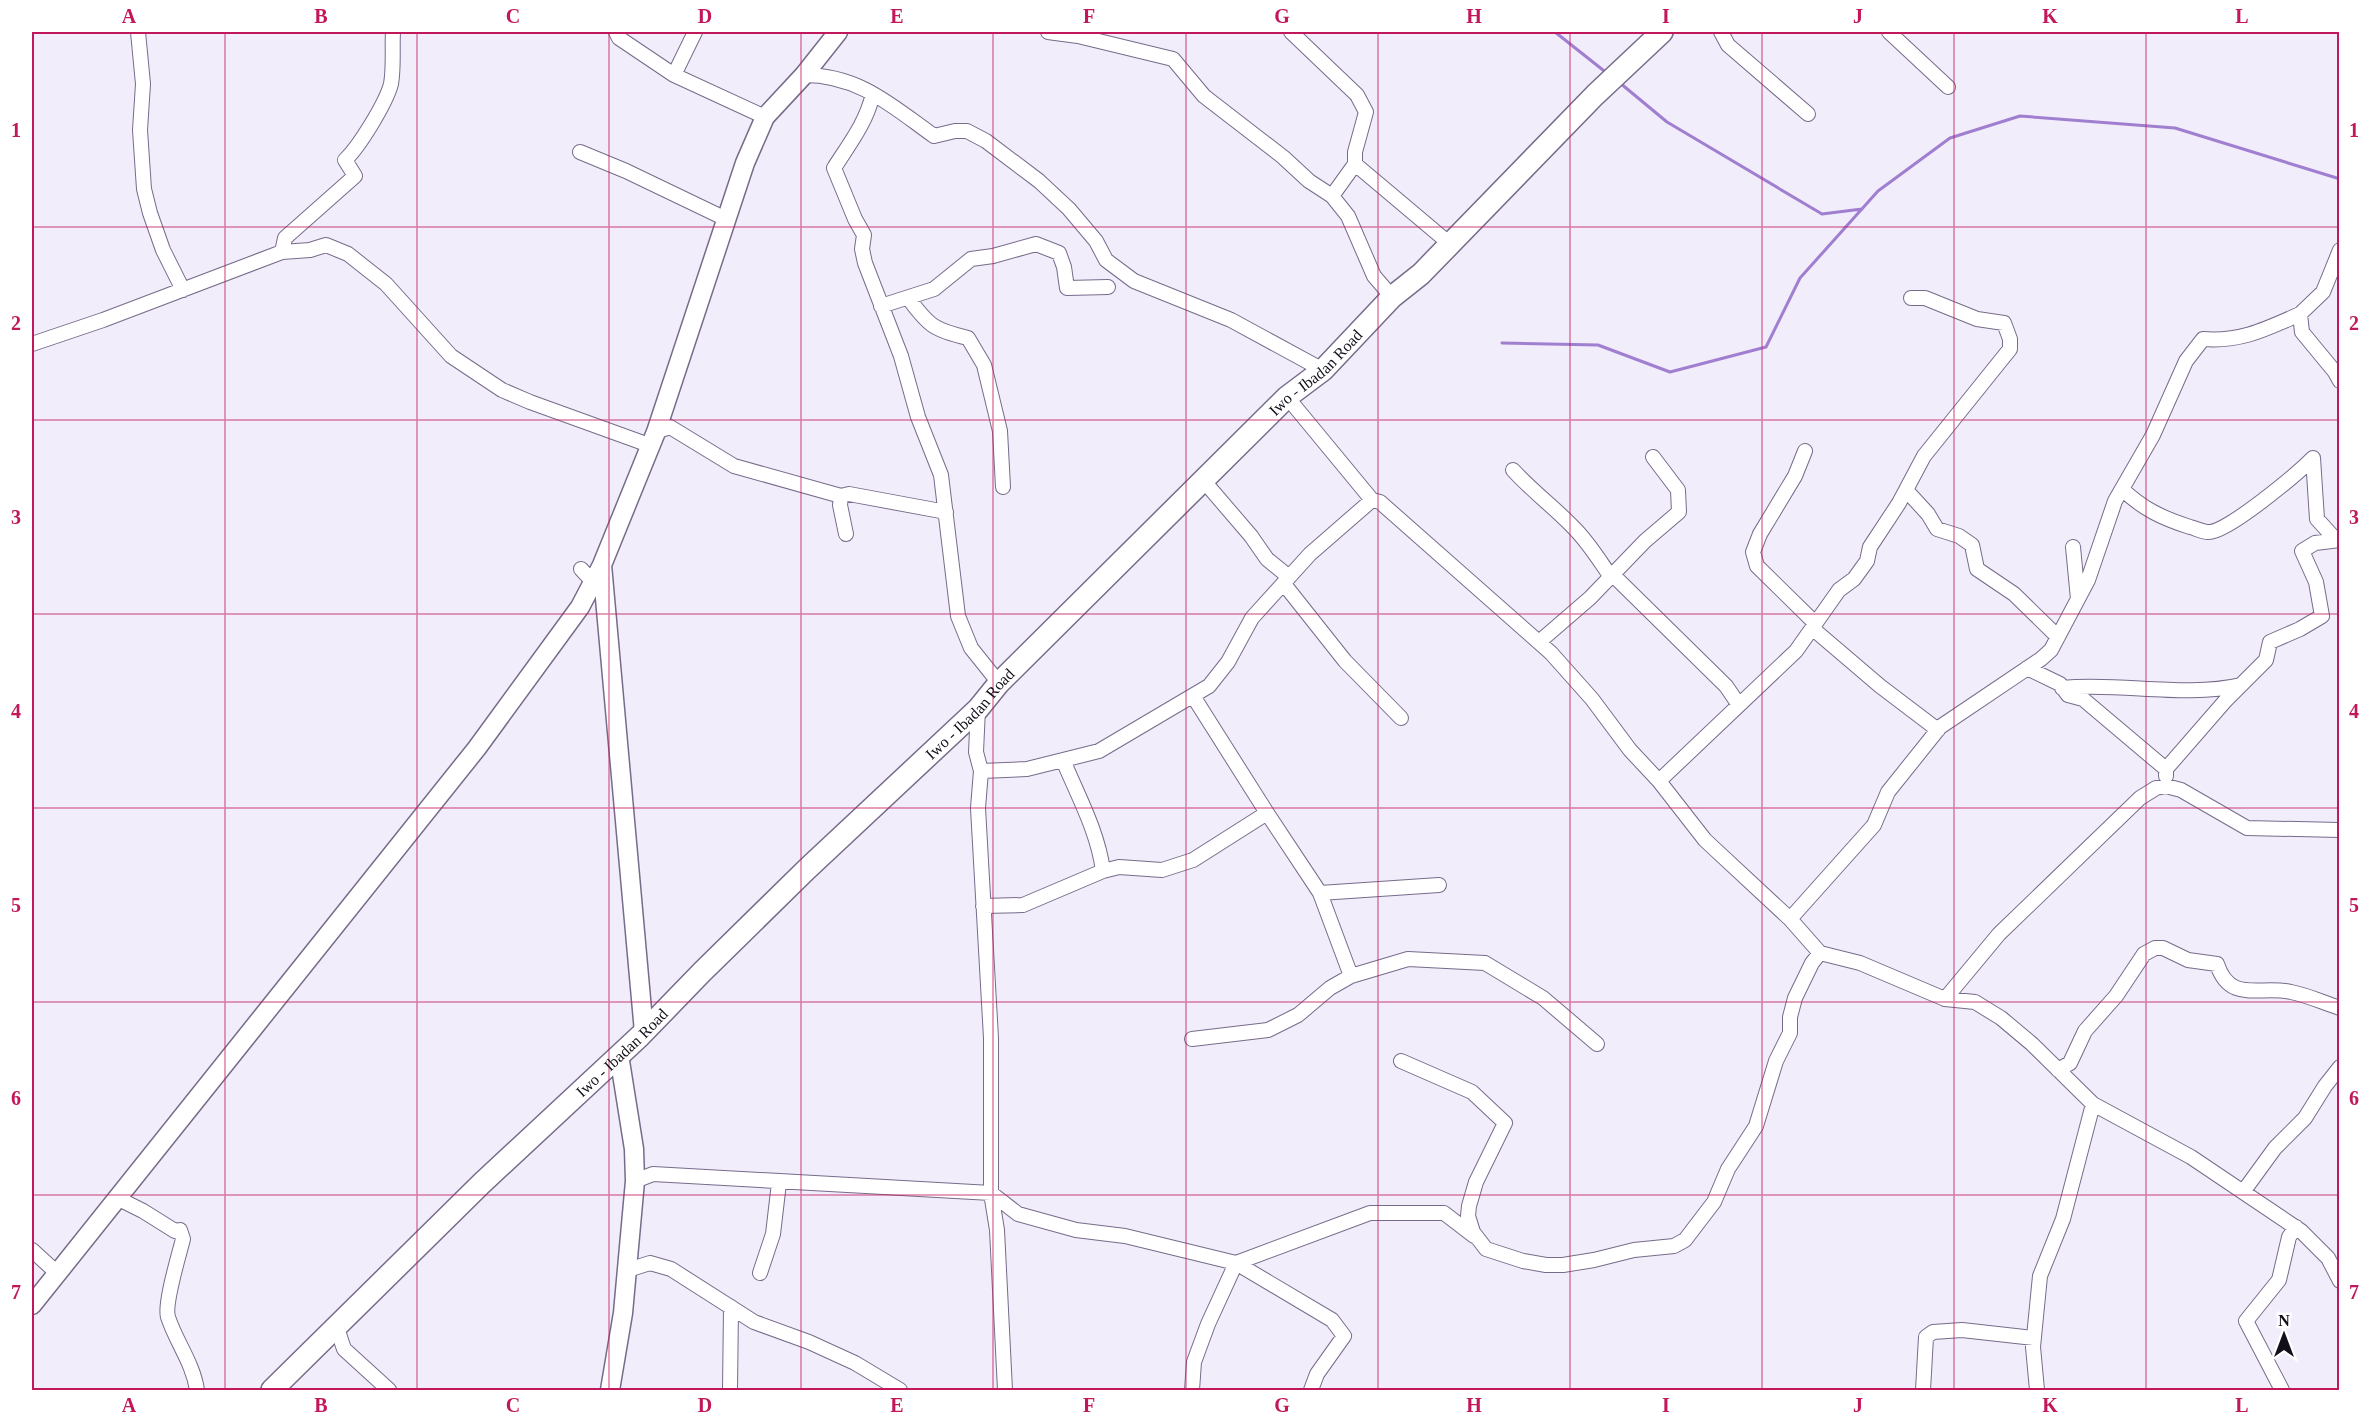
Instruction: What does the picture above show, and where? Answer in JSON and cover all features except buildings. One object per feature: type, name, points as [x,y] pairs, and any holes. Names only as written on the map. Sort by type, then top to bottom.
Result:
[{"type":"main road","name":"Iwo - Ibadan Road","points":[[272,1390],[482,1183],[644,1032],[807,869],[978,709],[999,683],[1287,397],[1323,370],[1392,297],[1421,274],[1595,95],[1664,32]]},
{"type":"street","points":[[138,32],[143,84],[140,130],[144,189],[163,249],[183,290]]},
{"type":"street","points":[[282,252],[285,238],[355,176],[345,160],[356,149],[385,99],[391,83],[393,32]]},
{"type":"street","points":[[616,32],[619,38],[674,75],[765,117]]},
{"type":"street","points":[[674,75],[694,32]]},
{"type":"street","points":[[644,1032],[602,565],[652,438],[745,163],[765,117],[804,75],[837,32]]},
{"type":"street","points":[[1048,32],[1078,36],[1173,59],[1203,96],[1282,157],[1309,181],[1332,196],[1348,216],[1374,276],[1392,297]]},
{"type":"street","points":[[1291,32],[1357,95],[1366,112],[1355,152],[1355,164],[1332,196]]},
{"type":"street","points":[[1721,32],[1728,45],[1808,114]]},
{"type":"street","points":[[1889,32],[1948,87]]},
{"type":"street","points":[[804,75],[825,75],[853,83],[898,108],[934,136],[967,131],[986,141],[1040,182],[1069,209],[1096,241],[1106,260],[1134,281],[1231,320],[1323,370]]},
{"type":"street","points":[[873,94],[870,108],[856,137],[834,168],[864,235],[862,249],[865,263],[901,356],[918,417],[941,475],[958,616],[971,648],[999,683]]},
{"type":"street","points":[[580,152],[626,171],[726,219]]},
{"type":"street","points":[[1355,164],[1450,244]]},
{"type":"street","points":[[881,306],[909,299],[934,289],[970,259],[993,256],[1036,244],[1059,253],[1067,288],[1108,286]]},
{"type":"street","points":[[32,344],[103,320],[282,252],[326,245],[348,255],[386,284],[451,357],[501,390],[530,402],[652,438],[670,427],[734,466],[841,496],[849,494],[946,512]]},
{"type":"street","points":[[1790,919],[1874,825],[1888,792],[1938,730],[2041,659],[2050,650],[2088,580],[2115,501],[2153,435],[2186,361],[2203,339],[2222,341],[2245,337],[2300,314],[2323,292],[2340,250]]},
{"type":"street","points":[[1659,781],[1796,651],[1839,590],[1854,579],[1867,561],[1870,547],[1906,490],[1924,456],[2007,354],[2011,343],[2004,323],[1977,319],[1925,298],[1911,298]]},
{"type":"street","points":[[909,299],[926,321],[942,332],[968,338],[984,365],[1000,431],[1003,487]]},
{"type":"street","points":[[2300,314],[2302,332],[2340,381]]},
{"type":"street","points":[[1287,397],[1372,500],[1380,502],[1539,642],[1592,699],[1630,750],[1659,781],[1705,840],[1790,919],[1820,953],[1860,963],[1945,999],[1975,1002],[2001,1018],[2032,1044],[2093,1104],[2191,1157],[2296,1227],[2328,1258],[2340,1281]]},
{"type":"street","points":[[1805,451],[1795,476],[1760,534],[1753,552],[1757,566],[1813,625],[1880,686],[1938,730]]},
{"type":"street","points":[[1539,642],[1590,598],[1645,541],[1679,512],[1678,490],[1653,457]]},
{"type":"street","points":[[2122,489],[2139,505],[2158,515],[2209,533],[2225,527],[2285,483],[2313,458],[2318,519],[2338,540]]},
{"type":"street","points":[[1513,470],[1574,528],[1612,576],[1726,686],[1739,705]]},
{"type":"street","points":[[1203,480],[1286,580],[1345,661],[1401,718]]},
{"type":"street","points":[[1906,490],[1928,514],[1937,529],[1959,536],[1972,545],[1977,569],[2014,594],[2058,637]]},
{"type":"street","points":[[841,496],[840,505],[846,534]]},
{"type":"street","points":[[981,771],[1027,769],[1099,751],[1209,686],[1228,662],[1252,618],[1310,554],[1372,500]]},
{"type":"street","points":[[2166,786],[2166,769],[2189,740],[2266,660],[2270,642],[2301,629],[2322,616],[2316,582],[2302,551],[2315,543],[2338,540]]},
{"type":"street","points":[[2073,547],[2078,599]]},
{"type":"street","points":[[32,1305],[477,748],[580,608],[587,575],[602,565]]},
{"type":"street","points":[[2027,668],[2060,684],[2068,695],[2083,699],[2090,704],[2166,769]]},
{"type":"street","points":[[2062,688],[2126,687],[2205,690],[2241,685]]},
{"type":"street","points":[[1193,696],[1320,893],[1351,976]]},
{"type":"street","points":[[978,709],[976,752],[981,771],[978,808],[991,1038],[991,1193],[997,1230],[1005,1390]]},
{"type":"street","points":[[1063,760],[1090,821],[1103,871]]},
{"type":"street","points":[[1945,999],[1999,934],[2140,798],[2156,788],[2166,786],[2181,790],[2247,828],[2340,830]]},
{"type":"street","points":[[983,906],[1023,905],[1103,871],[1119,867],[1162,870],[1193,860],[1267,813]]},
{"type":"street","points":[[1320,893],[1439,885]]},
{"type":"street","points":[[2058,1070],[2070,1063],[2085,1031],[2116,996],[2144,954],[2155,948],[2163,948],[2187,960],[2217,964],[2222,979],[2236,989],[2256,992],[2270,988],[2293,992],[2340,1008]]},
{"type":"street","points":[[1401,1061],[1472,1092],[1505,1124],[1476,1182],[1468,1206],[1468,1216],[1473,1232],[1486,1248],[1523,1261],[1563,1265],[1634,1250],[1674,1246],[1685,1240],[1714,1202],[1728,1169],[1756,1126],[1776,1061],[1790,1033],[1790,1017],[1795,998],[1812,963],[1820,953]]},
{"type":"street","points":[[1192,1040],[1268,1030],[1298,1015],[1330,988],[1351,976],[1408,959],[1485,963],[1544,998],[1597,1044]]},
{"type":"street","points":[[610,1390],[623,1313],[635,1181],[634,1149],[619,1055]]},
{"type":"street","points":[[2243,1192],[2275,1148],[2305,1118],[2340,1067]]},
{"type":"street","points":[[2037,1390],[2034,1338],[2040,1276],[2063,1219],[2093,1104]]},
{"type":"street","points":[[635,1181],[653,1174],[779,1183],[991,1193],[1018,1214],[1076,1230],[1125,1236],[1236,1263],[1332,1320],[1344,1336],[1317,1374],[1311,1390]]},
{"type":"street","points":[[760,1274],[773,1234],[779,1183]]},
{"type":"street","points":[[117,1198],[175,1231],[180,1230],[183,1239],[168,1301],[167,1315],[188,1357],[197,1390]]},
{"type":"street","points":[[1192,1390],[1194,1362],[1208,1324],[1236,1263],[1370,1213],[1444,1213],[1477,1238]]},
{"type":"street","points":[[2282,1390],[2246,1321],[2279,1280],[2289,1237],[2296,1227]]},
{"type":"street","points":[[32,1250],[57,1273]]},
{"type":"street","points":[[628,1270],[650,1263],[671,1269],[754,1322],[809,1342],[855,1364],[900,1390]]},
{"type":"street","points":[[730,1390],[731,1307]]},
{"type":"street","points":[[336,1325],[344,1349],[389,1390]]},
{"type":"street","points":[[1923,1390],[1926,1337],[1933,1332],[1962,1330],[2034,1338]]},
{"type":"waterway","points":[[1555,32],[1608,74]]},
{"type":"waterway","points":[[1620,83],[1667,122],[1822,214],[1862,209]]},
{"type":"waterway","points":[[1502,343],[1598,345],[1670,372],[1766,347],[1800,278],[1878,191],[1950,138],[2020,116],[2175,128],[2340,179]]}]
